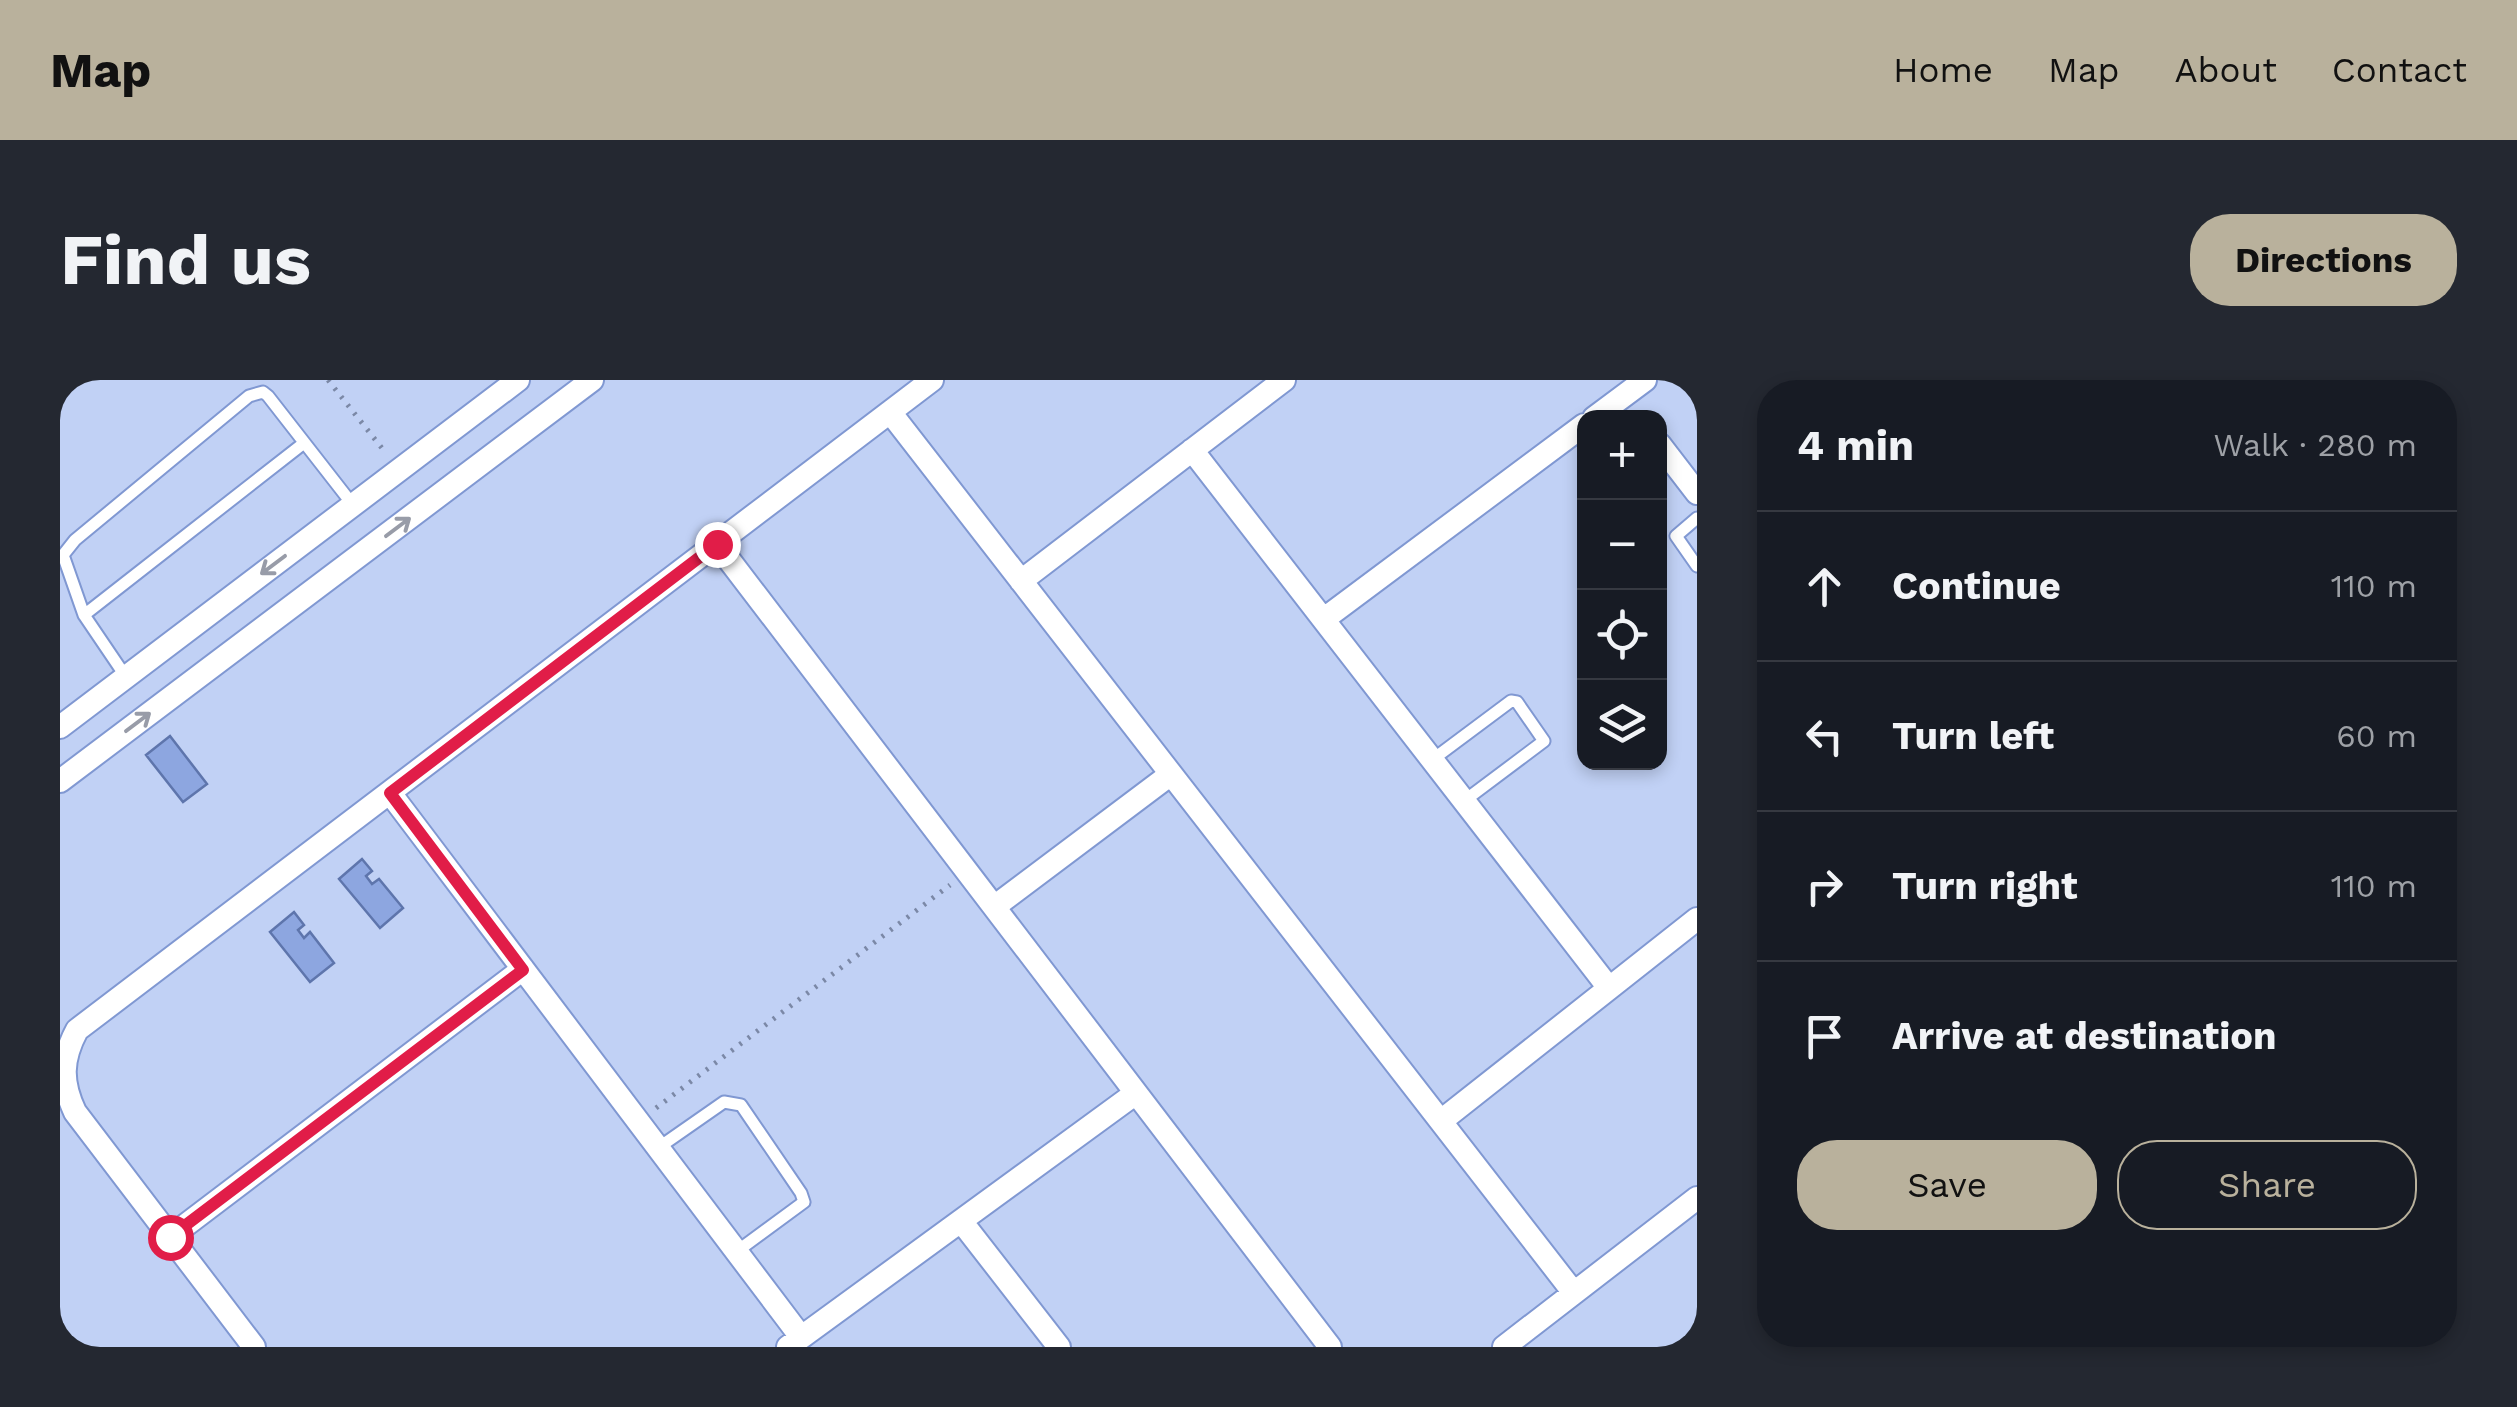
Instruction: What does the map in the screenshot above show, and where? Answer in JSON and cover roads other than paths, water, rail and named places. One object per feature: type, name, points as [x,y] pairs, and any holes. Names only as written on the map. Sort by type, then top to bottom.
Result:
[{"type":"street","points":[[60,727],[518,380]]},
{"type":"street","points":[[60,781],[592,380]]},
{"type":"street","points":[[254,1347],[74,1112],[63,1070],[67,1049],[77,1030],[932,380]]},
{"type":"street","points":[[1021,581],[1284,380]]},
{"type":"street","points":[[1605,410],[1645,380]]},
{"type":"street","points":[[1622,397],[1632,410]]},
{"type":"street","points":[[890,412],[1574,1292]]},
{"type":"street","points":[[1324,620],[1577,430]]},
{"type":"street","points":[[1192,450],[1610,988]]},
{"type":"street","points":[[1667,454],[1697,492]]},
{"type":"street","points":[[717,544],[1330,1347]]},
{"type":"street","points":[[994,907],[1171,774]]},
{"type":"street","points":[[390,793],[736,1252],[794,1342],[1136,1092]]},
{"type":"street","points":[[1441,1121],[1697,920]]},
{"type":"street","points":[[170,1237],[523,970]]},
{"type":"street","points":[[1504,1347],[1697,1198]]},
{"type":"street","points":[[961,1220],[1059,1347]]},
{"type":"lane","points":[[126,676],[84,615],[62,555],[249,396],[263,392],[268,396],[353,505]]},
{"type":"lane","points":[[84,615],[304,443]]},
{"type":"lane","points":[[1697,518],[1676,536],[1697,566]]},
{"type":"lane","points":[[1432,760],[1511,700],[1517,702],[1544,741],[1464,801]]},
{"type":"lane","points":[[658,1148],[724,1102],[741,1105],[804,1202],[736,1252]]}]
